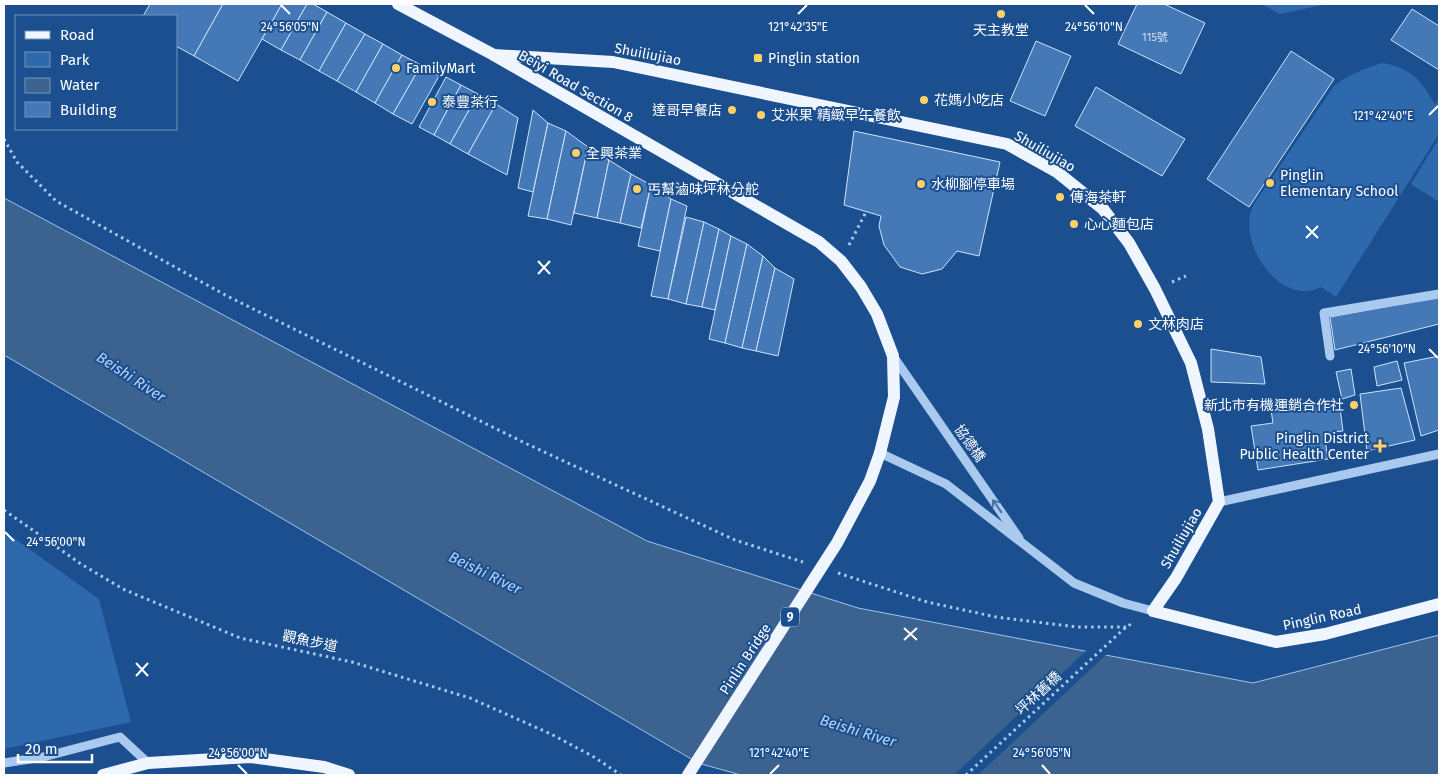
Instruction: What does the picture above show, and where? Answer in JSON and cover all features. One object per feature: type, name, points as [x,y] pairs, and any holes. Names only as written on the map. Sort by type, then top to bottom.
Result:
[{"type":"main road","name":"Beiyi Road Section 8","points":[[398,4],[494,56],[819,242],[841,261],[861,287],[877,314],[893,356],[894,397],[880,453]]},
{"type":"main road","name":"Shuiliujiao","points":[[494,56],[613,62],[1006,144],[1057,172],[1103,209],[1129,242],[1191,363],[1208,429],[1219,502],[1176,578],[1153,611]]},
{"type":"main road","name":"Pinlin Bridge","points":[[688,775],[837,543],[870,480],[880,453]]},
{"type":"main road","name":"Pinglin Road","points":[[1153,611],[1276,642],[1325,634],[1439,604]]},
{"type":"main road","points":[[103,775],[148,763],[250,757],[324,767],[349,775]]},
{"type":"street","points":[[1330,356],[1324,313],[1439,294]]},
{"type":"street","name":"協德橋","points":[[893,356],[1025,546]]},
{"type":"street","name":"協德橋","points":[[880,453],[946,484],[1074,583],[1123,603],[1153,611]]},
{"type":"street","points":[[1219,502],[1439,454]]},
{"type":"street","points":[[4,763],[43,757],[120,737],[148,763]]},
{"type":"path","points":[[4,139],[17,162],[56,202],[227,296],[536,449],[735,540],[808,564]]},
{"type":"path","points":[[841,261],[866,212]]},
{"type":"path","name":"觀魚步道","points":[[4,510],[81,564],[123,589],[240,638],[352,662],[470,698],[551,734],[594,757],[621,775]]},
{"type":"path","name":"坪林舊橋","points":[[836,572],[927,602],[996,617],[1077,628],[1126,627],[966,775]]},
{"type":"green space","points":[[1261,4],[1328,4],[1280,14]]},
{"type":"green space","points":[[1382,63],[1401,68],[1414,76],[1435,105],[1439,99],[1439,134],[1336,297],[1321,287],[1306,291],[1292,289],[1268,272],[1259,258],[1249,229],[1250,215],[1254,204],[1334,86],[1357,72]]},
{"type":"green space","points":[[1439,138],[1439,202],[1411,184]]},
{"type":"green space","points":[[4,531],[99,599],[131,722],[4,749]]},
{"type":"water","name":"Beishi River","points":[[4,198],[647,541],[858,608],[1253,683],[1439,635],[1439,775],[741,775],[698,763],[4,355]]},
{"type":"pier","points":[[1088,649],[1108,653],[978,775],[954,775]]},
{"type":"building","points":[[150,4],[223,4],[194,56],[178,47],[178,15],[144,15]]},
{"type":"building","points":[[223,4],[282,4],[238,81],[194,56]]},
{"type":"building","points":[[282,4],[307,4],[281,50],[262,39]]},
{"type":"building","points":[[307,4],[313,4],[327,12],[300,60],[281,50]]},
{"type":"building","points":[[1137,4],[1164,4],[1205,23],[1181,74],[1118,44]]},
{"type":"building","points":[[1412,9],[1439,26],[1439,70],[1391,40]]},
{"type":"building","points":[[327,12],[346,23],[319,71],[300,60]]},
{"type":"building","points":[[346,23],[365,34],[337,81],[319,71]]},
{"type":"building","points":[[365,34],[383,44],[356,92],[337,81]]},
{"type":"building","points":[[1036,41],[1071,56],[1045,116],[1010,101]]},
{"type":"building","points":[[383,44],[402,55],[375,103],[356,92]]},
{"type":"building","points":[[1291,51],[1334,79],[1249,207],[1207,179]]},
{"type":"building","points":[[402,55],[421,65],[393,114],[375,103]]},
{"type":"building","points":[[421,65],[439,76],[412,124],[393,114]]},
{"type":"building","points":[[446,77],[461,85],[434,135],[419,127]]},
{"type":"building","points":[[461,85],[478,94],[450,144],[434,135]]},
{"type":"building","points":[[1096,87],[1185,139],[1162,176],[1075,126]]},
{"type":"building","points":[[478,94],[496,104],[468,154],[450,144]]},
{"type":"building","points":[[496,104],[518,118],[507,175],[468,154]]},
{"type":"building","points":[[533,110],[548,123],[533,192],[518,188]]},
{"type":"building","points":[[548,123],[566,131],[547,219],[528,216]]},
{"type":"building","points":[[566,131],[588,147],[571,225],[547,219]]},
{"type":"building","name":"水柳腳停車場","points":[[854,131],[1000,162],[979,256],[957,251],[942,269],[922,274],[900,267],[884,245],[879,226],[881,216],[844,205]]},
{"type":"building","points":[[588,147],[609,160],[597,218],[574,213]]},
{"type":"building","points":[[609,160],[631,174],[620,223],[597,218]]},
{"type":"building","points":[[631,174],[651,185],[641,228],[620,223]]},
{"type":"building","points":[[651,185],[671,199],[660,251],[638,246]]},
{"type":"building","points":[[671,199],[687,206],[668,299],[651,296]]},
{"type":"building","points":[[686,217],[704,222],[686,304],[668,299]]},
{"type":"building","points":[[704,222],[719,229],[702,307],[686,304]]},
{"type":"building","points":[[719,229],[731,236],[715,310],[702,307]]},
{"type":"building","points":[[731,236],[747,244],[725,343],[709,339]]},
{"type":"building","points":[[747,244],[763,256],[742,348],[725,343]]},
{"type":"building","points":[[763,256],[775,268],[756,351],[742,348]]},
{"type":"building","points":[[775,268],[794,279],[778,356],[756,351]]},
{"type":"building","points":[[1439,297],[1439,324],[1335,350],[1330,317]]},
{"type":"building","points":[[1211,349],[1261,357],[1265,384],[1211,382]]},
{"type":"building","points":[[1439,356],[1439,430],[1421,436],[1404,363]]},
{"type":"building","points":[[1397,361],[1402,380],[1377,386],[1374,367]]},
{"type":"building","points":[[1351,369],[1355,395],[1342,399],[1336,372]]},
{"type":"building","points":[[1401,388],[1415,440],[1367,451],[1360,394]]},
{"type":"building","points":[[1339,400],[1343,431],[1324,433],[1328,459],[1258,470],[1251,426],[1273,423],[1271,410]]},
{"type":"place","name":"天主教堂","points":[[1001,14]]},
{"type":"place","name":"Pinglin station","points":[[758,58]]},
{"type":"place","name":"FamilyMart","points":[[396,68]]},
{"type":"place","name":"花媽小吃店","points":[[924,100]]},
{"type":"place","name":"泰豐茶行","points":[[432,102]]},
{"type":"place","name":"達哥早餐店","points":[[732,110]]},
{"type":"place","name":"艾米果 精緻早午餐飲","points":[[761,115]]},
{"type":"place","name":"全興茶業","points":[[576,153]]},
{"type":"place","name":"Pinglin Elementary School","points":[[1270,183]]},
{"type":"place","name":"水柳腳停車場","points":[[921,184]]},
{"type":"place","name":"丐幫滷味坪林分舵","points":[[637,189]]},
{"type":"place","name":"傳海茶軒","points":[[1060,197]]},
{"type":"place","name":"心心麵包店","points":[[1074,224]]},
{"type":"place","name":"文林肉店","points":[[1138,324]]},
{"type":"place","name":"新北市有機運銷合作社","points":[[1354,405]]},
{"type":"place","name":"Pinglin District Public Health Center","points":[[1380,446]]}]
